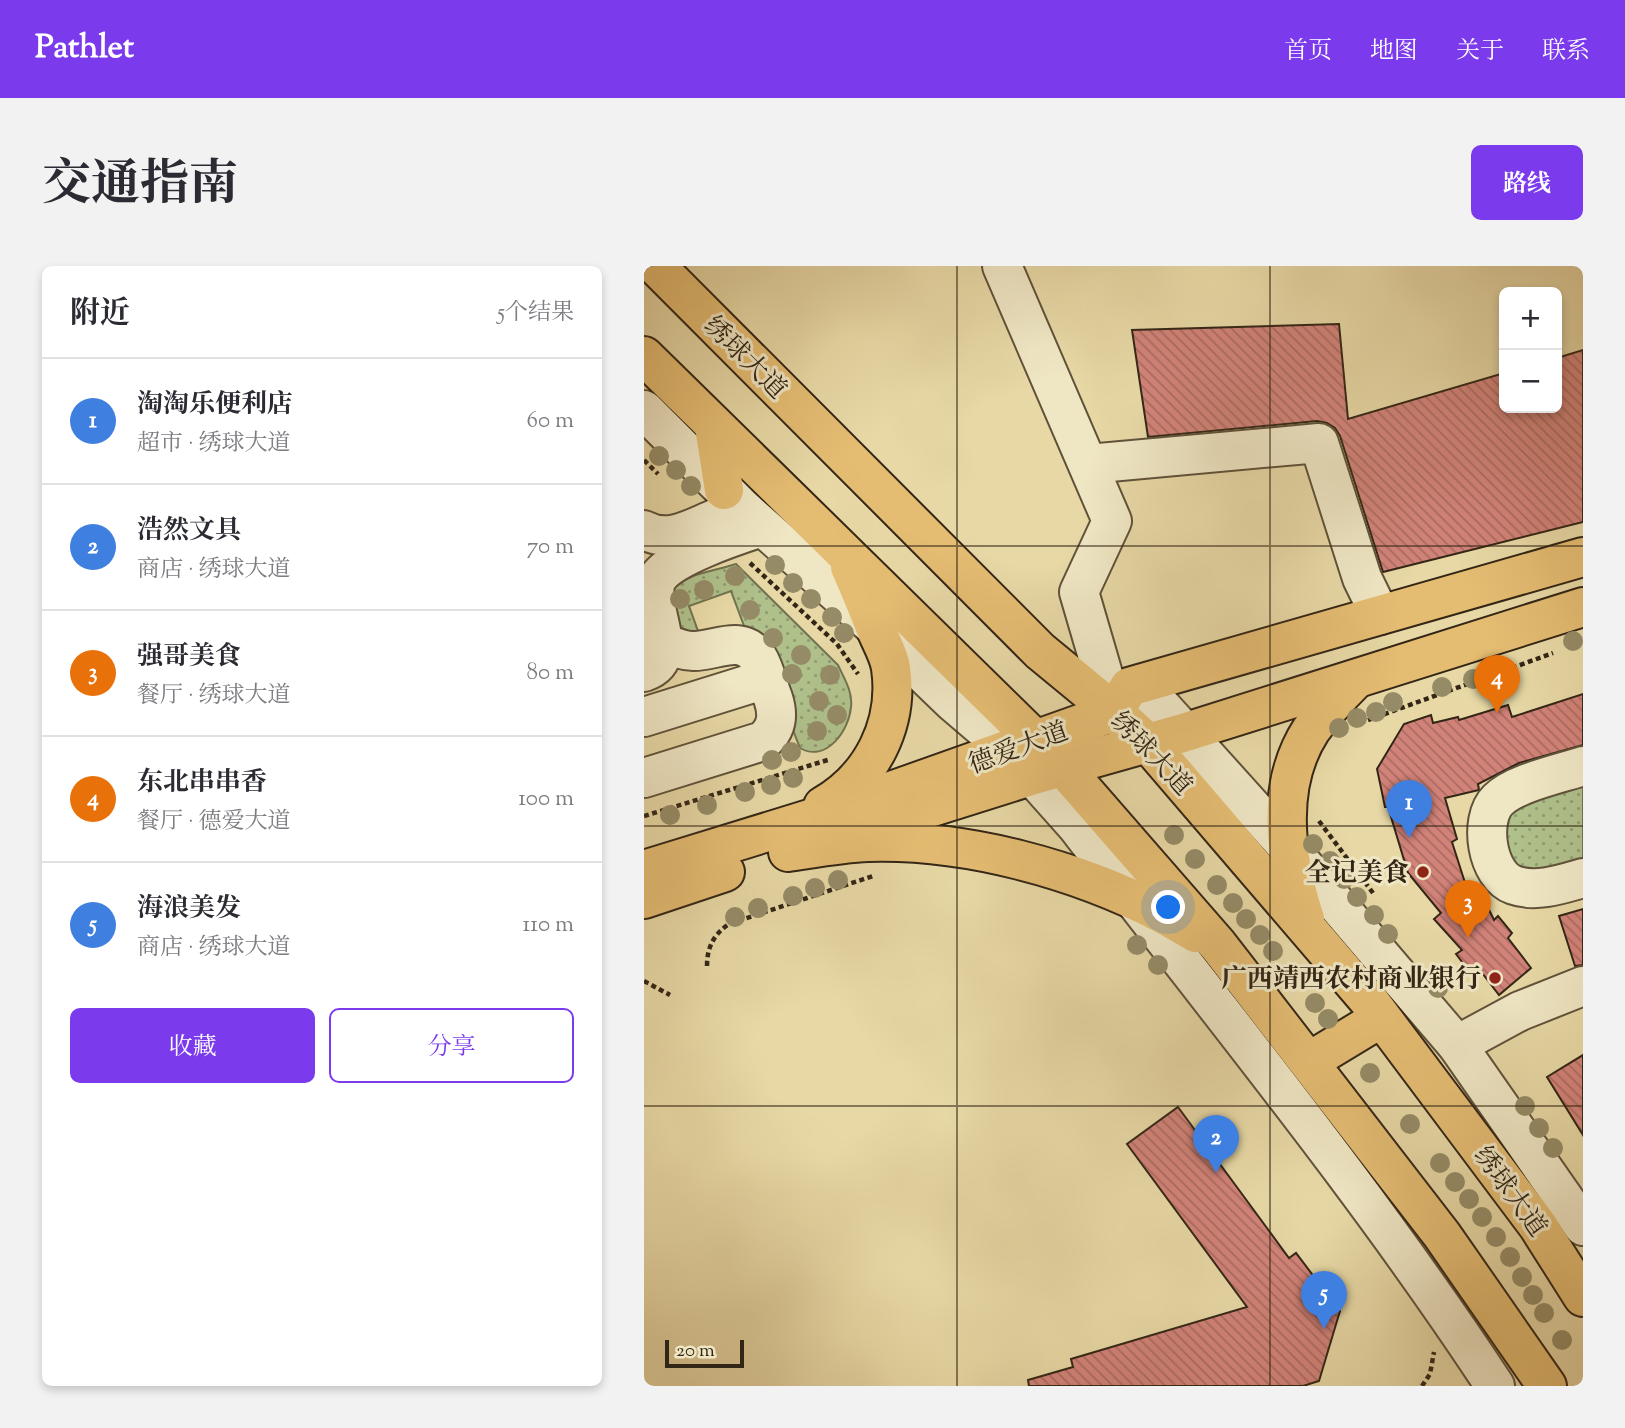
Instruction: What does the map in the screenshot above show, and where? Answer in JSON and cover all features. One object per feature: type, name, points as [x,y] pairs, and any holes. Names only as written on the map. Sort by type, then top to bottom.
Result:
[{"type":"main road","name":"绣球大道","points":[[656,266],[1040,651],[1114,712],[1166,738],[1309,931],[1381,1018],[1538,1226],[1577,1287]]},
{"type":"main road","points":[[644,356],[841,550],[1035,758],[1218,944],[1442,1235],[1547,1386]]},
{"type":"main road","points":[[714,426],[743,508]]},
{"type":"main road","points":[[786,840],[855,782],[883,740],[889,720],[891,667],[841,550]]},
{"type":"main road","points":[[1114,712],[1129,687],[1583,556]]},
{"type":"main road","name":"德爱大道","points":[[644,899],[786,840],[1035,758],[1166,738],[1583,607]]},
{"type":"main road","points":[[1309,931],[1295,886],[1287,846],[1290,781],[1301,748],[1325,711],[1356,679]]},
{"type":"main road","name":"德爱大道","points":[[1035,758],[1114,712]]},
{"type":"main road","points":[[786,840],[967,849],[1024,860],[1164,914],[1218,944]]},
{"type":"main road","name":"德爱大道","points":[[644,870],[786,840]]},
{"type":"main road","points":[[1310,1061],[1381,1018]]},
{"type":"street","points":[[1002,266],[1112,521],[1079,592],[1114,712]]},
{"type":"street","points":[[644,410],[743,508],[875,627],[953,702],[1035,758],[1076,825],[1346,1173],[1442,1306],[1495,1386]]},
{"type":"street","points":[[1088,464],[1319,443],[1362,578],[1380,615]]},
{"type":"street","points":[[644,530],[664,537],[743,508]]},
{"type":"street","points":[[644,778],[763,741],[774,732],[776,709],[766,678],[757,656],[746,648],[726,644],[695,652],[680,649],[653,657],[656,620],[653,591],[656,579],[676,562],[725,540],[743,508]]},
{"type":"street","points":[[644,717],[766,678]]},
{"type":"street","points":[[1141,684],[1166,738],[1287,846],[1457,1045],[1581,1223],[1577,1287]]},
{"type":"street","points":[[1583,766],[1523,786],[1498,799],[1489,813],[1486,832],[1488,848],[1503,880],[1516,886],[1550,887],[1583,878]]},
{"type":"street","points":[[1457,1045],[1520,1012],[1583,986]]},
{"type":"street","points":[[1409,990],[1414,1061]]},
{"type":"street","points":[[1442,1235],[1442,1306]]},
{"type":"path","points":[[1355,724],[1557,652]]},
{"type":"path","points":[[1318,818],[1375,896]]},
{"type":"path","points":[[707,966],[711,943],[718,932],[729,924],[857,879],[876,875]]},
{"type":"path","points":[[644,981],[670,995]]},
{"type":"path","points":[[1422,1386],[1434,1362],[1434,1350]]},
{"type":"green space","points":[[736,564],[838,665],[849,691],[851,707],[846,726],[827,748],[810,752],[800,748],[760,646],[724,634],[744,626],[731,591],[689,606],[702,642],[682,640],[670,589],[692,576]]},
{"type":"green space","points":[[1583,778],[1583,865],[1520,872],[1499,834],[1504,813]]},
{"type":"building","points":[[1339,324],[1348,419],[1499,374],[1499,413],[1562,413],[1562,356],[1583,350],[1583,522],[1383,572],[1340,436],[1335,428],[1317,421],[1148,437],[1132,330]]},
{"type":"building","points":[[1583,694],[1583,745],[1519,763],[1478,784],[1479,790],[1445,798],[1457,839],[1452,842],[1467,889],[1477,885],[1494,920],[1498,916],[1512,933],[1508,938],[1531,968],[1499,995],[1476,965],[1469,971],[1456,954],[1462,950],[1434,919],[1441,913],[1408,873],[1388,807],[1385,807],[1377,769],[1404,724],[1431,715],[1433,723],[1458,717],[1459,720],[1508,705],[1512,717]]},
{"type":"building","points":[[1583,909],[1583,965],[1575,966],[1559,916]]},
{"type":"building","points":[[1583,1055],[1583,1135],[1547,1077]]},
{"type":"building","points":[[1178,1107],[1289,1258],[1296,1253],[1340,1311],[1319,1381],[1303,1386],[1029,1386],[1028,1380],[1073,1367],[1071,1359],[1247,1307],[1127,1144]]},
{"type":"place","name":"东北串串香","points":[[1497,713]]},
{"type":"place","name":"淘淘乐便利店","points":[[1409,838]]},
{"type":"place","name":"全记美食","points":[[1423,872]]},
{"type":"place","name":"强哥美食","points":[[1468,938]]},
{"type":"place","name":"广西靖西农村商业银行","points":[[1495,978]]},
{"type":"place","name":"浩然文具","points":[[1216,1173]]},
{"type":"place","name":"海浪美发","points":[[1324,1329]]}]
